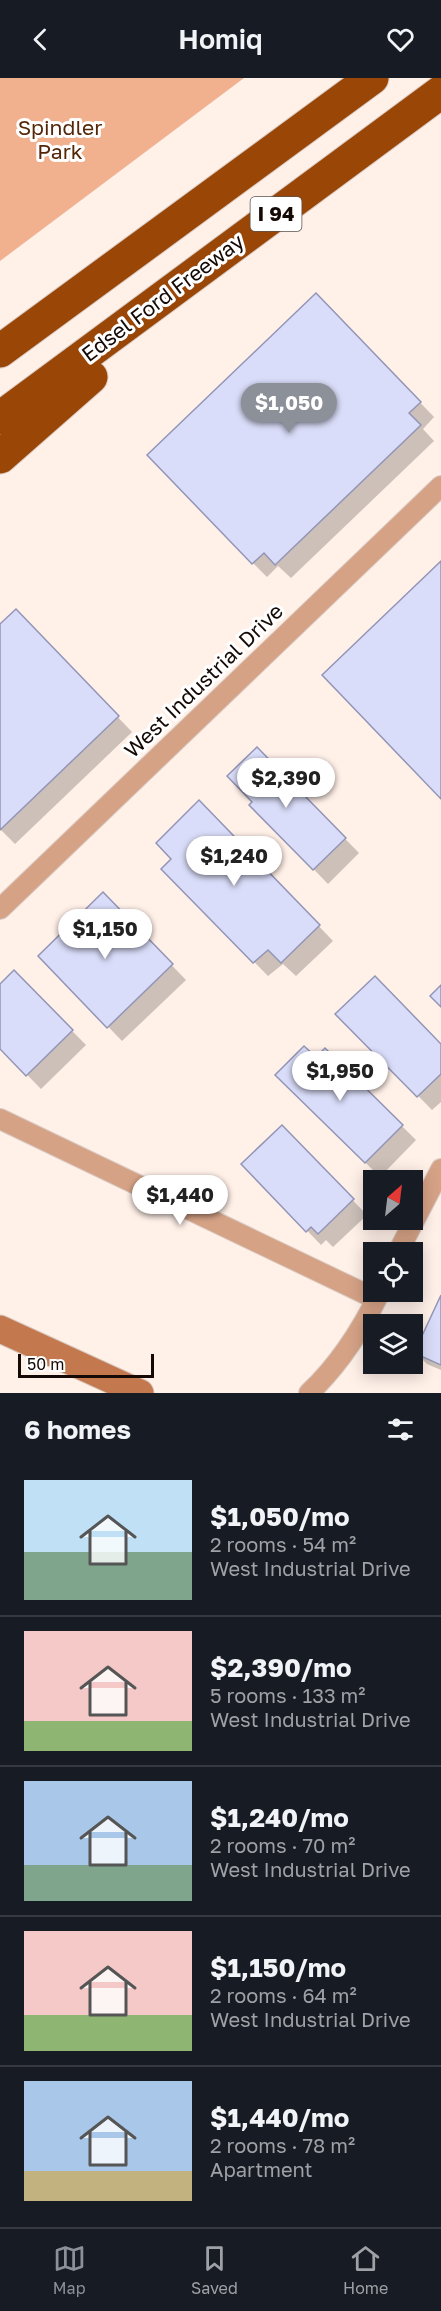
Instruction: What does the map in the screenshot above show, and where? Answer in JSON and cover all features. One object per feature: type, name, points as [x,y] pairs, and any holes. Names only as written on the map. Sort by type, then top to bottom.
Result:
[{"type":"highway","name":"I 94","points":[[0,351],[372,78]]},
{"type":"highway","name":"Edsel Ford Freeway","points":[[0,418],[441,92]]},
{"type":"highway","points":[[0,457],[102,367],[143,313]]},
{"type":"highway","points":[[0,332],[48,315]]},
{"type":"main road","points":[[0,1329],[140,1393]]},
{"type":"street","name":"West Industrial Drive","points":[[0,909],[441,486]]},
{"type":"street","points":[[0,1119],[363,1288]]},
{"type":"street","points":[[403,1242],[441,1169]]},
{"type":"street","points":[[309,1393],[327,1376],[351,1345],[374,1302]]},
{"type":"green space","name":"Spindler Park","points":[[0,78],[244,78],[0,261]]},
{"type":"building","points":[[316,293],[421,402],[409,413],[421,425],[275,565],[264,553],[252,564],[147,455]]},
{"type":"building","points":[[441,561],[441,799],[322,675]]},
{"type":"building","points":[[16,609],[119,716],[0,830],[0,624]]},
{"type":"building","points":[[257,747],[346,838],[313,870],[249,805],[252,802],[227,776]]},
{"type":"building","points":[[199,800],[320,925],[281,963],[268,950],[253,963],[161,869],[171,859],[156,843]]},
{"type":"building","points":[[103,892],[173,964],[107,1028],[38,956]]},
{"type":"building","points":[[14,970],[73,1030],[26,1076],[0,1049],[0,984]]},
{"type":"building","points":[[375,976],[441,1044],[441,1074],[417,1097],[335,1014]]},
{"type":"building","points":[[441,985],[441,1007],[430,996]]},
{"type":"building","points":[[304,1046],[316,1057],[325,1048],[403,1125],[365,1163],[275,1075]]},
{"type":"building","points":[[282,1125],[354,1199],[318,1234],[311,1227],[306,1232],[241,1164]]},
{"type":"building","points":[[441,1295],[441,1365],[423,1357],[423,1334]]}]
